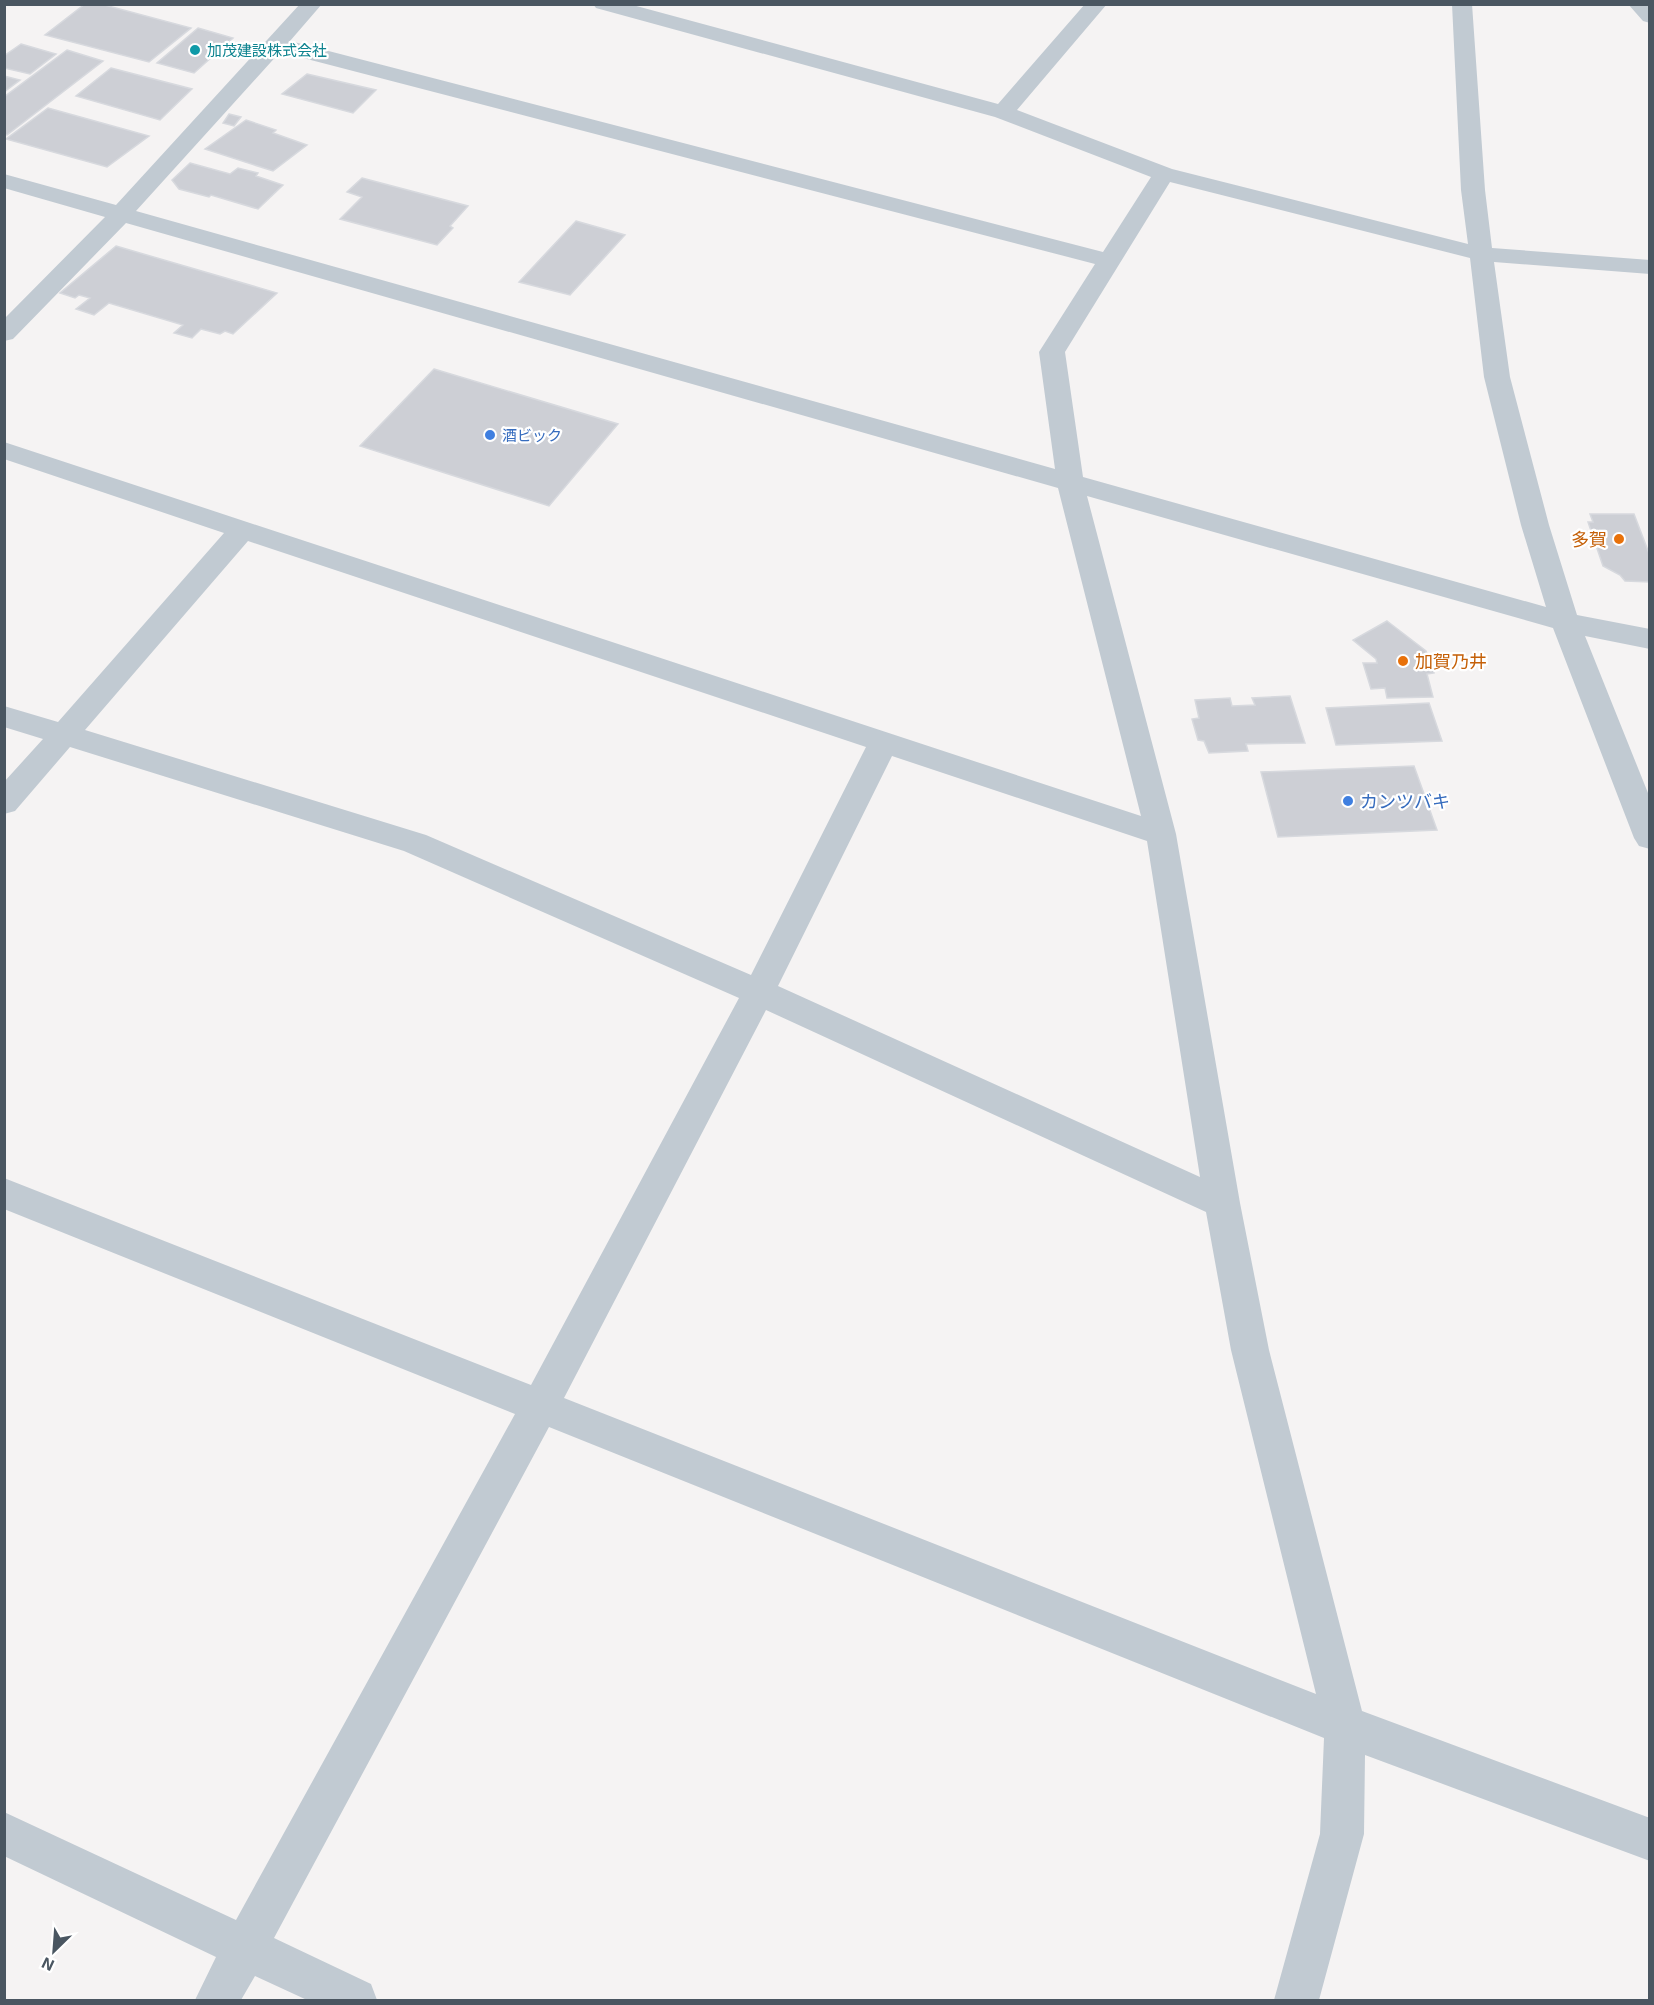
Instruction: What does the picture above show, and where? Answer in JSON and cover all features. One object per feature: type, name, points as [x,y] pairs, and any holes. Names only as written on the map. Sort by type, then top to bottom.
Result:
[{"type":"street","points":[[4,334],[121,214],[312,4]]},
{"type":"street","points":[[603,4],[1003,112],[1164,174],[1481,254],[1650,267]]},
{"type":"street","points":[[1003,112],[1097,4]]},
{"type":"street","points":[[1462,4],[1473,190],[1497,377],[1535,525],[1565,622],[1650,837]]},
{"type":"street","points":[[1638,4],[1650,17]]},
{"type":"street","points":[[275,44],[668,148],[1110,261]]},
{"type":"street","points":[[1164,174],[1052,351],[1070,481],[1161,834],[1222,1203],[1250,1350],[1345,1726],[1342,1834],[1296,2001]]},
{"type":"street","points":[[4,181],[1565,622],[1650,639]]},
{"type":"street","points":[[4,450],[1161,834]]},
{"type":"street","points":[[4,803],[243,529]]},
{"type":"street","points":[[4,716],[415,843],[759,992],[1222,1203]]},
{"type":"street","points":[[217,2001],[540,1406],[759,992],[884,742]]},
{"type":"street","points":[[4,1193],[1345,1726],[1650,1840]]},
{"type":"street","points":[[4,1833],[355,2001]]},
{"type":"building","points":[[85,4],[101,4],[191,28],[149,62],[45,35]]},
{"type":"building","name":"加茂建設株式会社","points":[[198,28],[233,38],[194,73],[157,63]]},
{"type":"building","points":[[21,44],[56,54],[30,74],[4,68],[4,56]]},
{"type":"building","points":[[67,50],[103,61],[7,135],[4,134],[4,97]]},
{"type":"building","points":[[111,68],[192,89],[160,120],[76,96]]},
{"type":"building","points":[[307,74],[376,90],[353,113],[282,94]]},
{"type":"building","points":[[4,76],[20,80],[4,92]]},
{"type":"building","points":[[48,108],[149,136],[107,167],[6,139]]},
{"type":"building","points":[[229,114],[241,117],[234,126],[223,123]]},
{"type":"building","points":[[246,120],[276,130],[273,133],[307,145],[273,171],[205,149]]},
{"type":"building","points":[[190,163],[230,174],[238,168],[258,173],[256,176],[283,185],[258,209],[211,195],[209,197],[179,189],[172,180]]},
{"type":"building","points":[[362,178],[468,206],[450,226],[453,228],[437,245],[340,219],[362,197],[347,192]]},
{"type":"building","points":[[576,221],[625,235],[570,295],[519,282]]},
{"type":"building","points":[[116,246],[277,293],[233,334],[225,331],[220,334],[201,329],[192,338],[174,333],[183,325],[109,303],[94,315],[76,309],[90,298],[79,295],[75,298],[60,293]]},
{"type":"building","name":"酒ビック","points":[[434,369],[618,424],[549,506],[360,446]]},
{"type":"building","name":"多賀","points":[[1590,514],[1634,514],[1650,556],[1650,582],[1625,581],[1620,575],[1603,566],[1588,522],[1593,522]]},
{"type":"building","name":"加賀乃井","points":[[1387,621],[1426,651],[1434,673],[1427,674],[1433,697],[1387,698],[1385,688],[1371,689],[1363,663],[1377,663],[1376,659],[1353,640]]},
{"type":"building","points":[[1290,696],[1305,743],[1246,744],[1248,751],[1209,753],[1204,741],[1198,740],[1192,719],[1199,718],[1195,700],[1230,698],[1232,706],[1255,705],[1252,698]]},
{"type":"building","points":[[1429,703],[1442,741],[1336,745],[1326,708]]},
{"type":"building","name":"カンツバキ","points":[[1414,766],[1437,830],[1278,837],[1261,772]]},
{"type":"place","name":"加茂建設株式会社","points":[[195,50]]},
{"type":"place","name":"酒ビック","points":[[490,435]]},
{"type":"place","name":"多賀","points":[[1619,539]]},
{"type":"place","name":"加賀乃井","points":[[1403,661]]},
{"type":"place","name":"カンツバキ","points":[[1348,801]]}]
